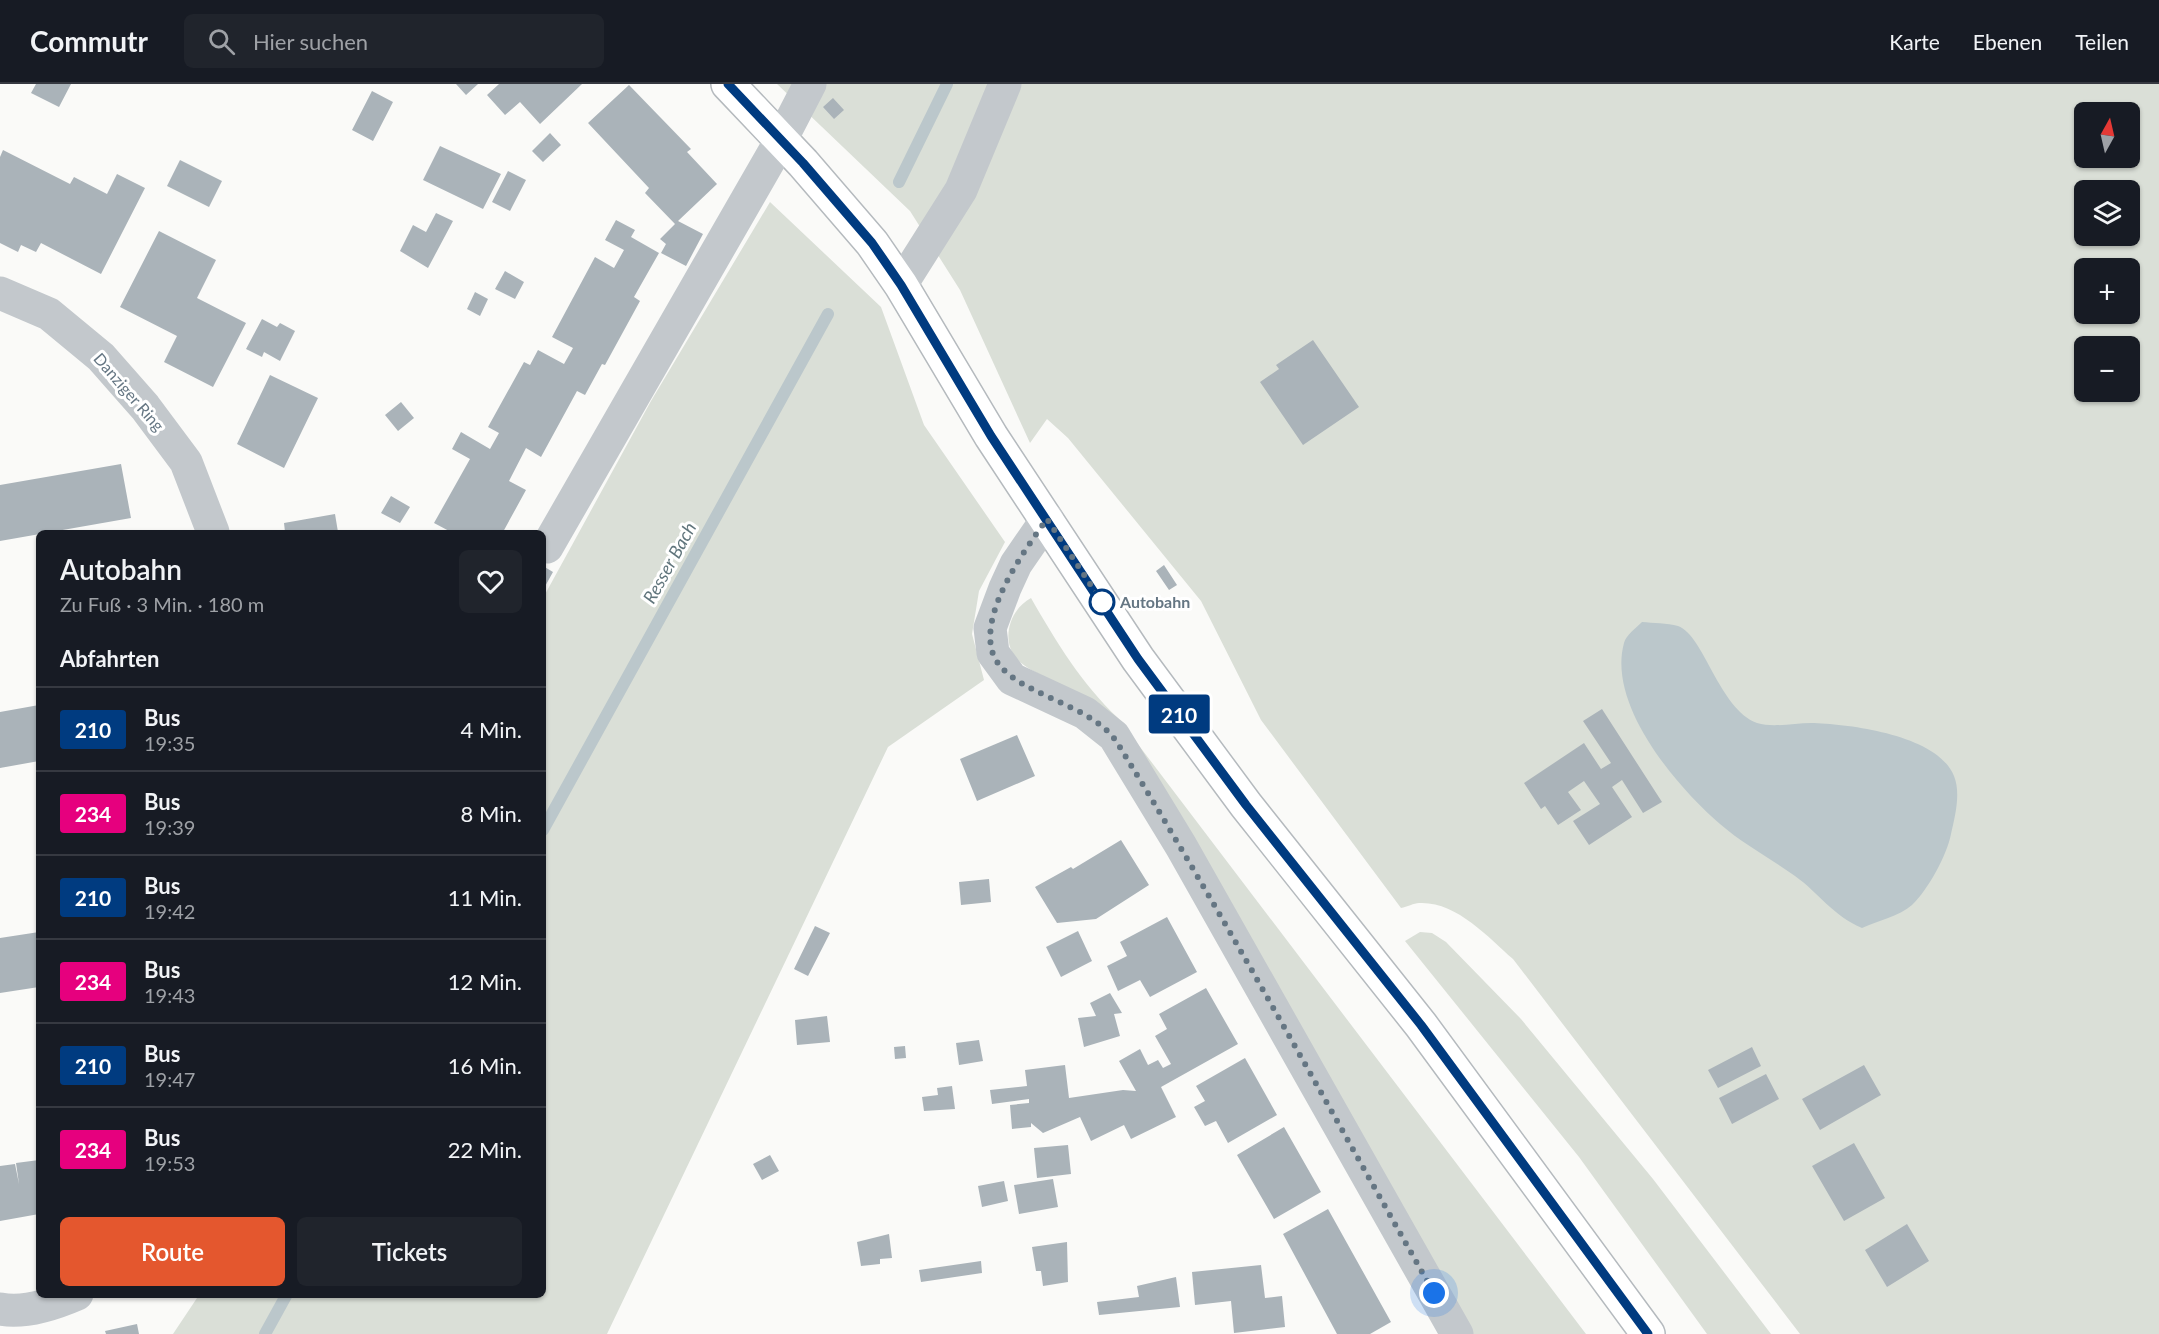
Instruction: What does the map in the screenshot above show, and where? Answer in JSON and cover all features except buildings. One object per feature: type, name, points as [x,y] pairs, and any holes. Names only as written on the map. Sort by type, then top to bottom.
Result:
[{"type":"main road","points":[[728,84],[872,243],[901,285],[991,436],[1152,677],[1246,805],[1421,1025],[1648,1334]]},
{"type":"street","points":[[547,547],[781,140],[810,84]]},
{"type":"street","points":[[901,285],[961,190],[1005,84]]},
{"type":"street","name":"Danziger Ring","points":[[0,293],[49,314],[101,357],[145,407],[186,462],[212,530]]},
{"type":"street","points":[[1047,519],[1016,564],[1005,588],[990,628],[993,653],[1012,678],[1085,713],[1114,736],[1181,846],[1457,1334]]},
{"type":"street","points":[[0,1309],[9,1311],[44,1306],[66,1298]]},
{"type":"shaded area","points":[[777,84],[2159,84],[2159,1334],[1800,1334],[1513,959],[1482,931],[1446,908],[1419,903],[1401,908],[1261,720],[1201,601],[1068,438],[1047,419],[1030,443],[960,290],[910,211]]},
{"type":"shaded area","points":[[770,202],[881,307],[924,425],[1005,542],[979,591],[972,634],[984,680],[888,747],[607,1334],[173,1334],[197,1298],[546,1298],[546,593],[651,401]]},
{"type":"shaded area","points":[[1031,598],[1081,677],[1118,718],[1586,1334],[1472,1334],[1218,885],[1049,679],[1024,665],[1012,651],[1008,634],[1010,625],[1018,610]]},
{"type":"shaded area","points":[[1642,622],[1674,625],[1687,632],[1732,703],[1744,715],[1757,723],[1777,725],[1811,723],[1869,729],[1912,741],[1945,762],[1954,776],[1957,790],[1953,827],[1936,872],[1912,905],[1895,915],[1862,928],[1834,911],[1804,883],[1738,838],[1703,808],[1666,766],[1649,742],[1635,717],[1626,692],[1621,667],[1624,643],[1629,634]]},
{"type":"shaded area","points":[[1420,932],[1432,933],[1446,942],[1521,1019],[1653,1179],[1771,1334],[1707,1334],[1579,1157],[1405,941]]},
{"type":"waterway","name":"Resser Bach","points":[[899,182],[947,84]]},
{"type":"waterway","name":"Resser Bach","points":[[546,825],[828,314]]},
{"type":"waterway","name":"Resser Bach","points":[[265,1334],[285,1298]]},
{"type":"bus line","name":"210","points":[[728,84],[803,163],[872,243],[901,285],[991,436],[1131,645],[1138,659],[1246,805],[1421,1025],[1648,1334]]},
{"type":"place","name":"Autobahn","points":[[1102,602]]},
{"type":"route","points":[[1102,602],[1070,557],[1047,519],[1016,564],[1005,588],[990,628],[993,653],[1012,678],[1085,713],[1114,736],[1181,846],[1434,1293]]}]
